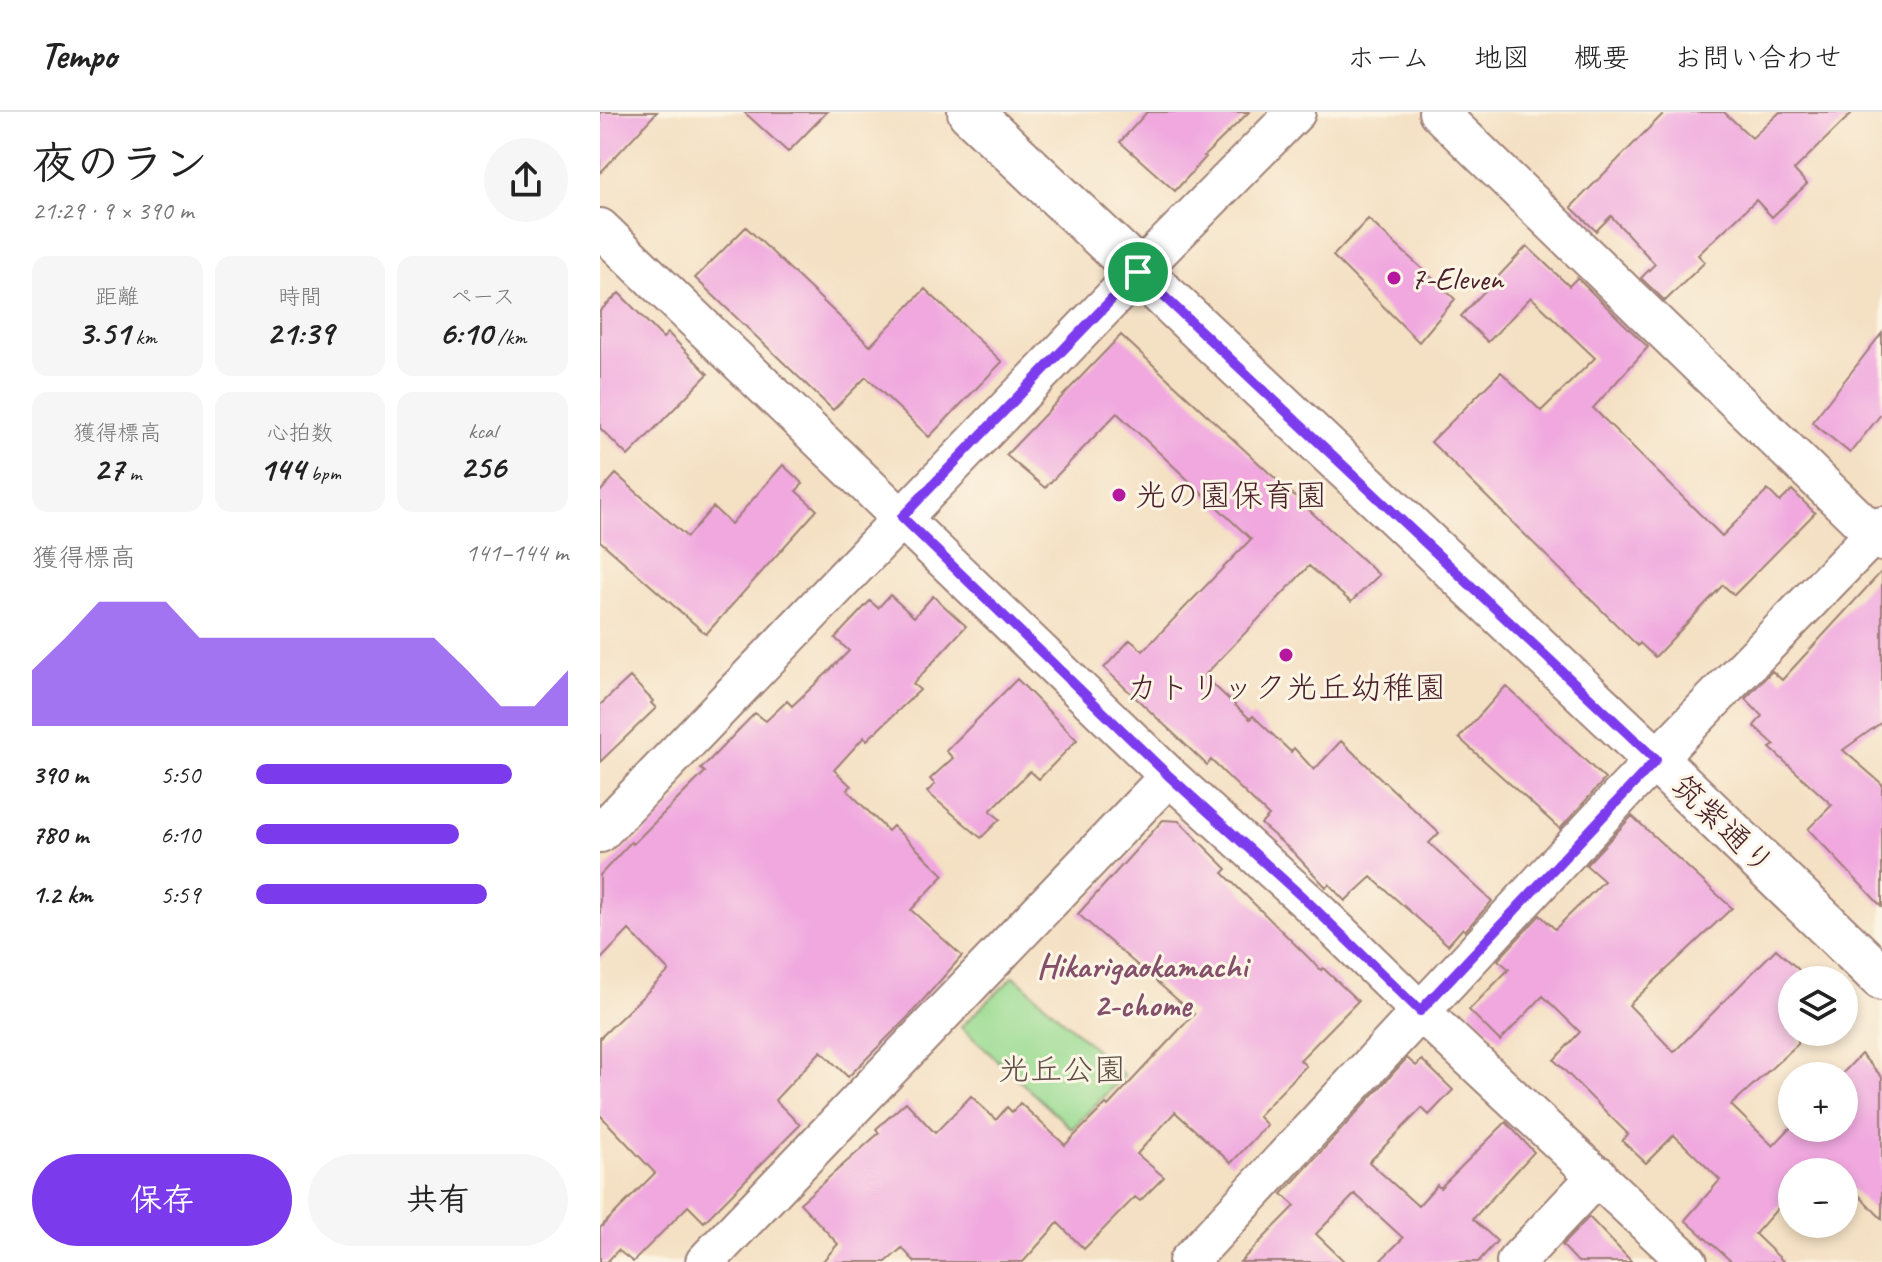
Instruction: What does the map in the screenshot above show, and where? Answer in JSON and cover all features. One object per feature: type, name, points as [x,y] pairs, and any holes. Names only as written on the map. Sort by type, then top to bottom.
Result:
[{"type":"street","name":"筑紫通り","points":[[970,112],[1656,760],[1882,978]]},
{"type":"street","points":[[600,833],[1138,272],[1296,112]]},
{"type":"street","points":[[1188,1262],[1656,760],[1880,534],[1438,112]]},
{"type":"street","points":[[600,228],[1169,776],[1309,903],[1688,1262]]},
{"type":"street","points":[[705,1262],[1169,776]]},
{"type":"street","points":[[1516,1262],[1598,1175]]},
{"type":"green space","name":"光丘公園","points":[[1014,976],[1124,1075],[1072,1129],[961,1027]]},
{"type":"building","points":[[600,112],[657,112],[600,173]]},
{"type":"building","points":[[744,112],[827,112],[788,152]]},
{"type":"building","points":[[1147,112],[1249,112],[1204,156],[1175,191],[1120,142]]},
{"type":"building","points":[[1665,112],[1724,112],[1752,138],[1780,112],[1853,112],[1794,170],[1807,184],[1772,217],[1756,200],[1698,255],[1705,262],[1665,301],[1641,278],[1655,264],[1611,216],[1596,231],[1571,207]]},
{"type":"building","name":"7-Eleven","points":[[1368,219],[1455,299],[1419,342],[1333,256]]},
{"type":"building","points":[[746,227],[870,346],[925,289],[1002,362],[929,437],[866,377],[833,410],[695,278]]},
{"type":"building","points":[[1527,246],[1569,286],[1577,278],[1648,347],[1593,408],[1722,536],[1768,490],[1780,502],[1792,490],[1815,513],[1734,595],[1723,585],[1655,657],[1640,643],[1638,646],[1431,442],[1501,372],[1541,411],[1595,358],[1531,297],[1488,342],[1461,316]]},
{"type":"building","points":[[619,293],[663,338],[668,333],[708,374],[628,456],[600,428],[600,311]]},
{"type":"building","points":[[1882,333],[1882,413],[1850,453],[1812,422]]},
{"type":"building","points":[[1121,335],[1379,575],[1351,602],[1309,566],[1204,676],[1291,752],[1294,748],[1314,770],[1341,741],[1439,833],[1429,843],[1492,901],[1448,945],[1371,877],[1345,901],[1329,884],[1326,887],[1261,824],[1269,816],[1211,760],[1207,765],[1104,668],[1130,640],[1143,651],[1251,539],[1117,413],[1045,488],[1006,455]]},
{"type":"building","points":[[783,465],[803,484],[796,491],[817,510],[706,634],[600,541],[600,492],[616,474],[687,537],[713,507],[731,524]]},
{"type":"building","points":[[1882,571],[1882,722],[1843,750],[1882,784],[1882,907],[1808,829],[1832,805],[1770,748],[1775,745],[1754,726],[1762,716],[1745,699],[1772,671],[1782,680]]},
{"type":"building","points":[[890,595],[914,617],[933,596],[966,626],[913,684],[920,690],[867,740],[864,737],[834,770],[851,786],[847,790],[888,831],[893,826],[944,875],[911,910],[962,956],[908,1017],[848,1077],[821,1051],[775,1100],[800,1125],[704,1222],[688,1206],[633,1262],[618,1250],[607,1262],[600,1262],[600,1228],[655,1173],[600,1115],[600,1038],[669,971],[629,930],[600,960],[600,875],[705,772],[701,769],[755,713],[766,721],[787,701],[792,706],[828,672],[849,651],[835,638],[870,601],[878,608]]},
{"type":"building","points":[[630,677],[656,708],[600,762],[600,705]]},
{"type":"building","points":[[1017,679],[1077,740],[1039,779],[1030,771],[990,811],[1000,819],[981,838],[927,792],[935,784],[930,779],[953,758],[946,751]]},
{"type":"building","points":[[1506,686],[1605,779],[1560,829],[1459,738]]},
{"type":"building","points":[[1632,816],[1732,908],[1629,1005],[1674,1052],[1776,949],[1795,966],[1778,966],[1778,1046],[1796,1046],[1731,1105],[1773,1146],[1778,1141],[1858,1142],[1858,1062],[1853,1062],[1861,1054],[1882,1077],[1882,1219],[1858,1194],[1858,1158],[1778,1158],[1778,1208],[1755,1234],[1784,1262],[1732,1262],[1685,1220],[1720,1180],[1674,1135],[1646,1163],[1622,1141],[1628,1134],[1554,1060],[1580,1032],[1543,996],[1500,1041],[1469,1010],[1509,969],[1498,960],[1540,915],[1555,929],[1604,881],[1586,865]]},
{"type":"building","points":[[1163,820],[1179,821],[1227,869],[1223,873],[1321,970],[1323,968],[1358,1001],[1300,1060],[1306,1066],[1258,1116],[1267,1125],[1231,1163],[1175,1112],[1137,1154],[1164,1177],[1140,1201],[1135,1197],[1084,1249],[1058,1223],[1023,1262],[915,1262],[902,1248],[886,1262],[822,1262],[838,1244],[800,1203],[879,1133],[876,1129],[906,1102],[935,1133],[971,1096],[996,1120],[1007,1107],[1012,1112],[1020,1103],[1065,1145],[1106,1104],[1108,1106],[1194,1014],[1078,914]]},
{"type":"building","points":[[1407,1058],[1416,1066],[1422,1060],[1453,1090],[1429,1115],[1422,1108],[1369,1162],[1418,1206],[1506,1122],[1534,1152],[1473,1219],[1497,1241],[1478,1262],[1379,1262],[1403,1238],[1355,1194],[1316,1234],[1345,1262],[1240,1262],[1295,1206],[1282,1194]]},
{"type":"building","points":[[1589,1217],[1632,1262],[1578,1262],[1562,1245]]},
{"type":"place","name":"7-Eleven","points":[[1394,278]]},
{"type":"place","name":"光の園保育園","points":[[1119,495]]},
{"type":"place","name":"カトリック光丘幼稚園","points":[[1286,655]]},
{"type":"district","name":"Hikarigaokamachi 2-chome","points":[[1142,984]]},
{"type":"route","points":[[1138,272],[1656,760],[1420,1011],[1309,903],[1169,776],[902,517],[1138,272]]}]
